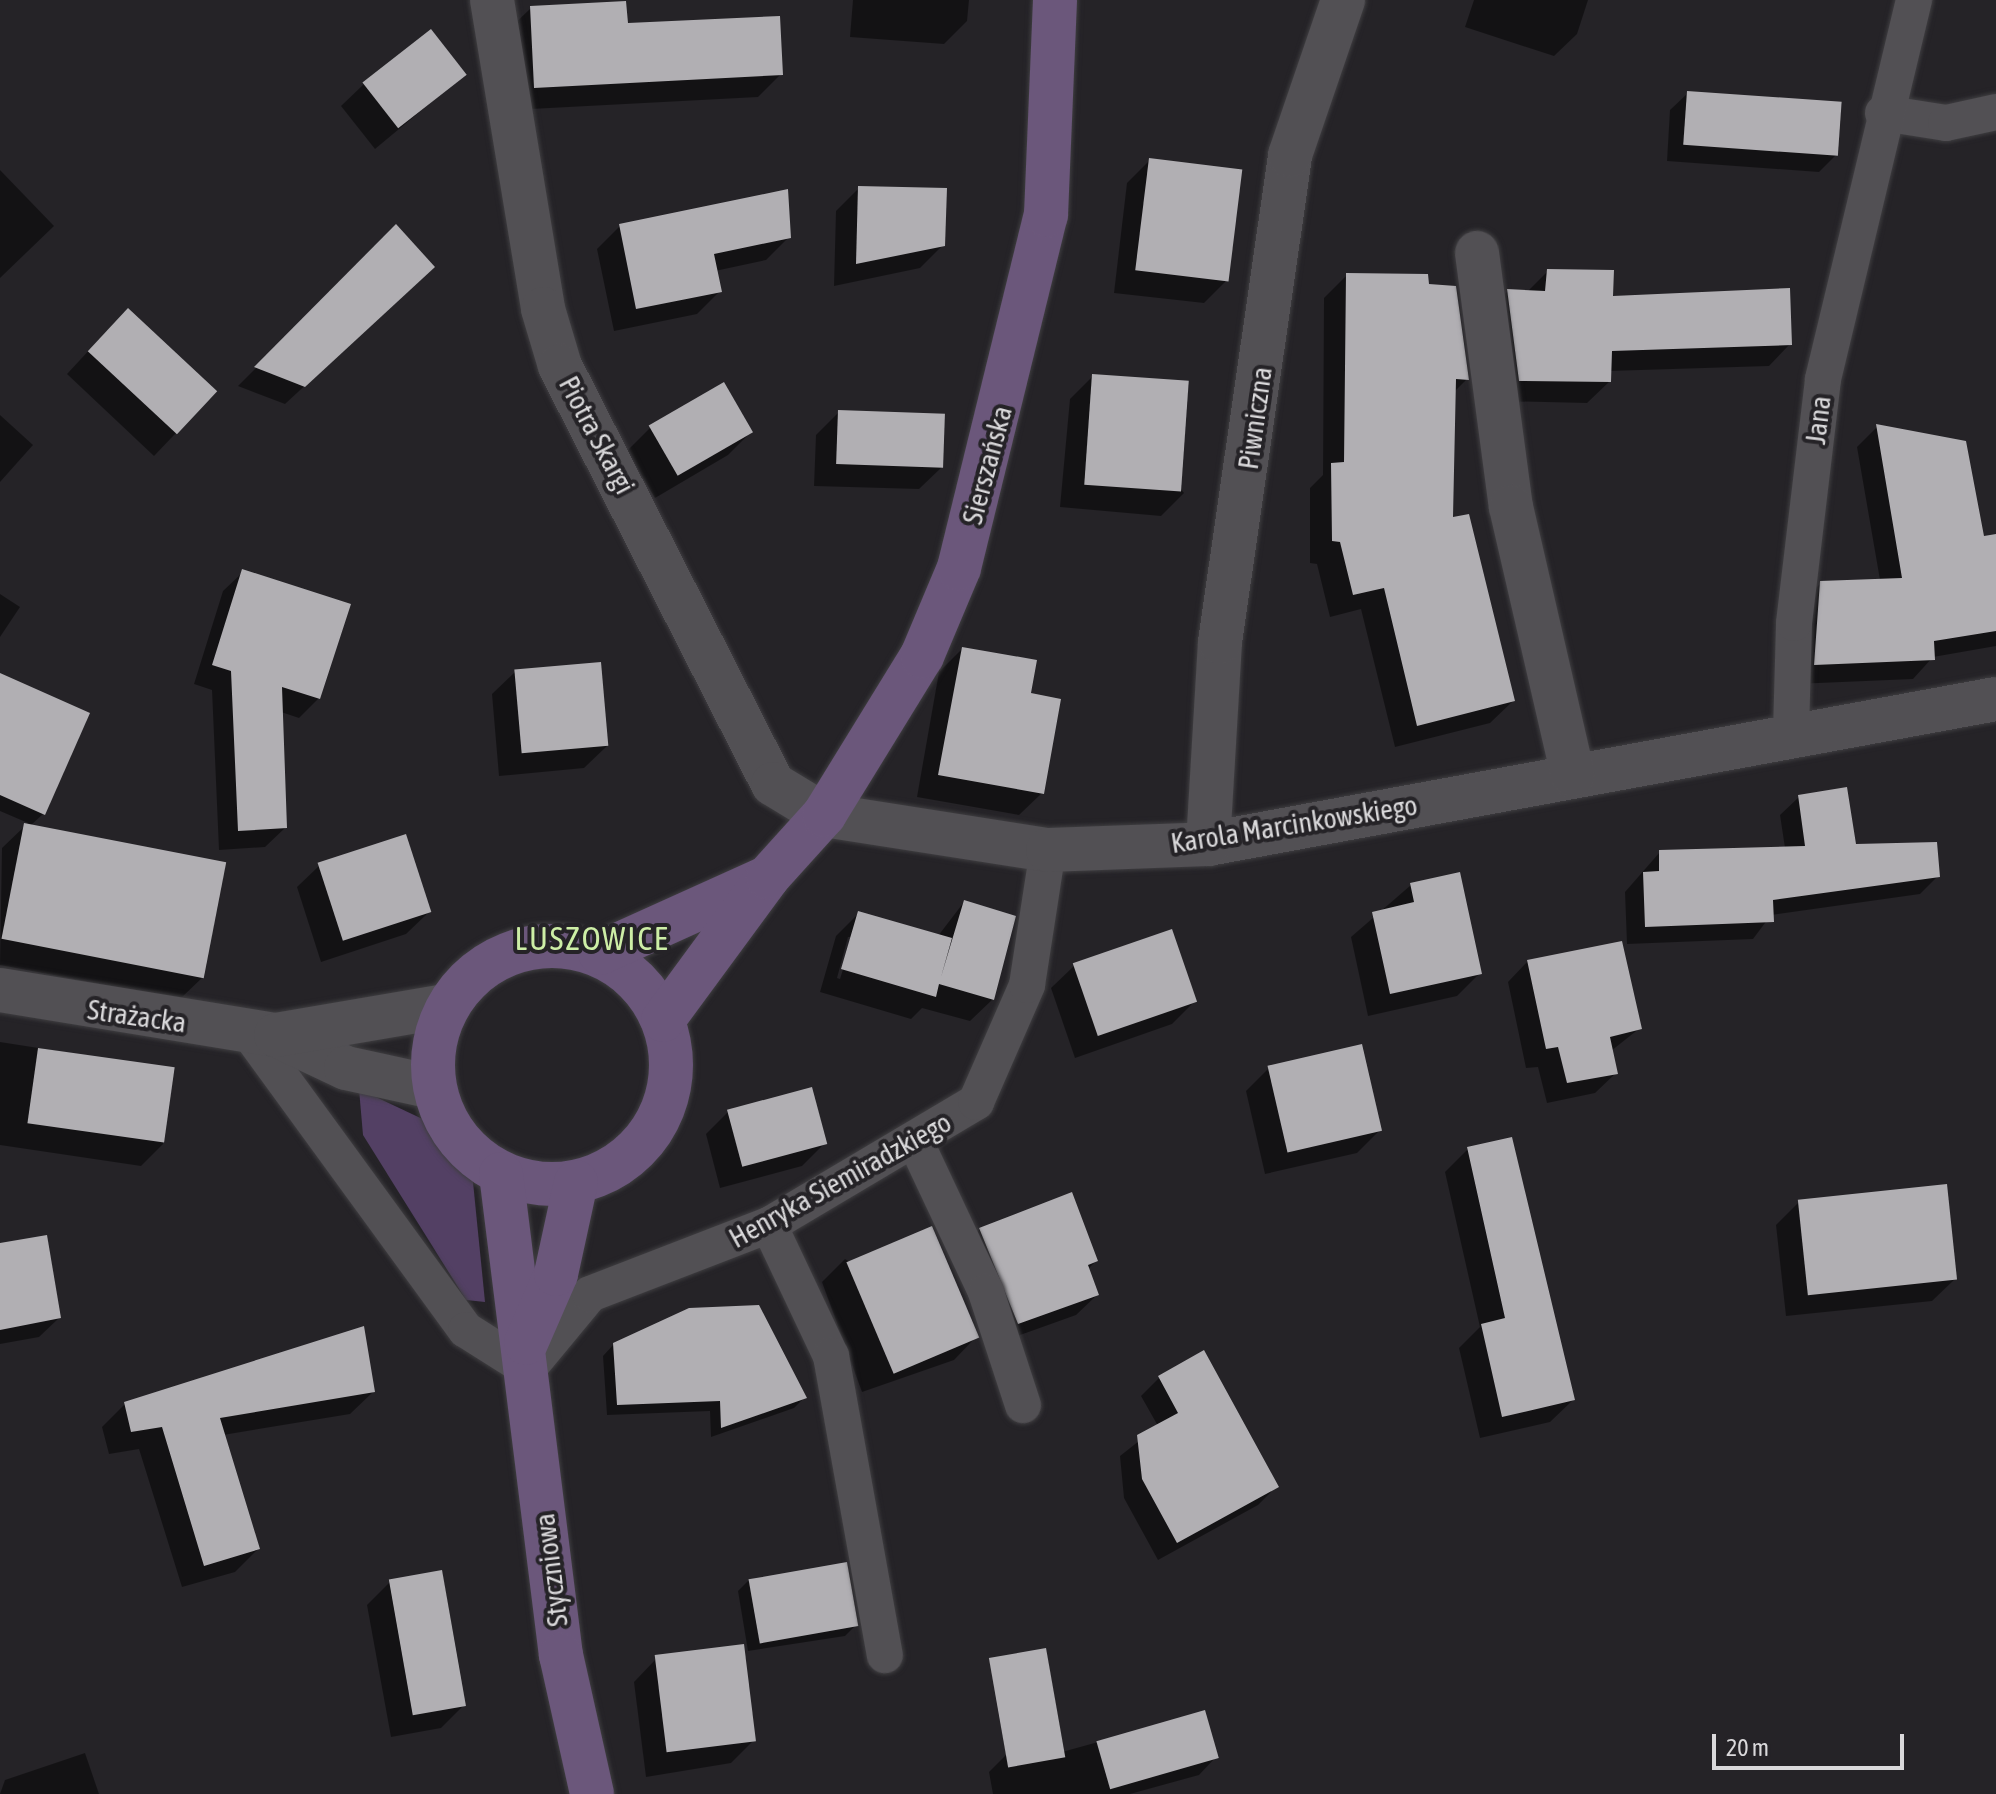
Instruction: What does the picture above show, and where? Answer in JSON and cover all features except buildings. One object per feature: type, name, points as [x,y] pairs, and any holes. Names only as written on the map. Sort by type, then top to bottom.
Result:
[{"type":"street","name":"Piotra Skargi","points":[[492,0],[543,309],[560,366],[773,784],[824,815]]},
{"type":"street","name":"Sierszańska","points":[[663,1020],[768,877],[824,815],[922,656],[984,480],[1046,215],[1055,0]]},
{"type":"street","name":"Piwniczna","points":[[1208,844],[1219,655],[1290,155],[1343,0]]},
{"type":"street","points":[[1477,253],[1511,507],[1573,775]]},
{"type":"street","name":"Karola Marcinkowskiego","points":[[824,815],[1048,850],[1208,844],[1791,732],[1996,699]]},
{"type":"street","name":"Sierszańska","points":[[600,953],[768,877]]},
{"type":"street","points":[[541,944],[600,953],[638,981],[663,1020],[670,1089],[657,1122],[637,1150],[576,1182],[501,1174],[446,1123],[433,1087],[433,1046],[446,1006],[486,964],[541,944]]},
{"type":"street","name":"Strażacka","points":[[0,990],[261,1032],[346,1068],[433,1087]]},
{"type":"street","name":"Strażacka","points":[[261,1032],[446,1006]]},
{"type":"street","name":"Styczniowa","points":[[501,1174],[527,1356],[561,1655],[592,1794]]},
{"type":"street","points":[[527,1356],[556,1274],[576,1182]]},
{"type":"lane","name":"Jana","points":[[1791,732],[1794,623],[1823,379],[1883,113],[1914,0]]},
{"type":"lane","points":[[1883,113],[1946,123],[1996,112]]},
{"type":"lane","name":"Henryka Siemiradzkiego","points":[[527,1356],[590,1294],[769,1225],[916,1143],[976,1102],[1027,985],[1048,850]]},
{"type":"lane","points":[[261,1032],[466,1330],[527,1356]]},
{"type":"lane","points":[[916,1143],[986,1292],[1023,1405]]},
{"type":"lane","points":[[769,1225],[831,1356],[885,1655]]},
{"type":"shaded area","points":[[359,1089],[431,1123],[472,1172],[485,1302],[466,1300],[363,1135]]},
{"type":"district","name":"LUSZOWICE","points":[[592,939]]}]
